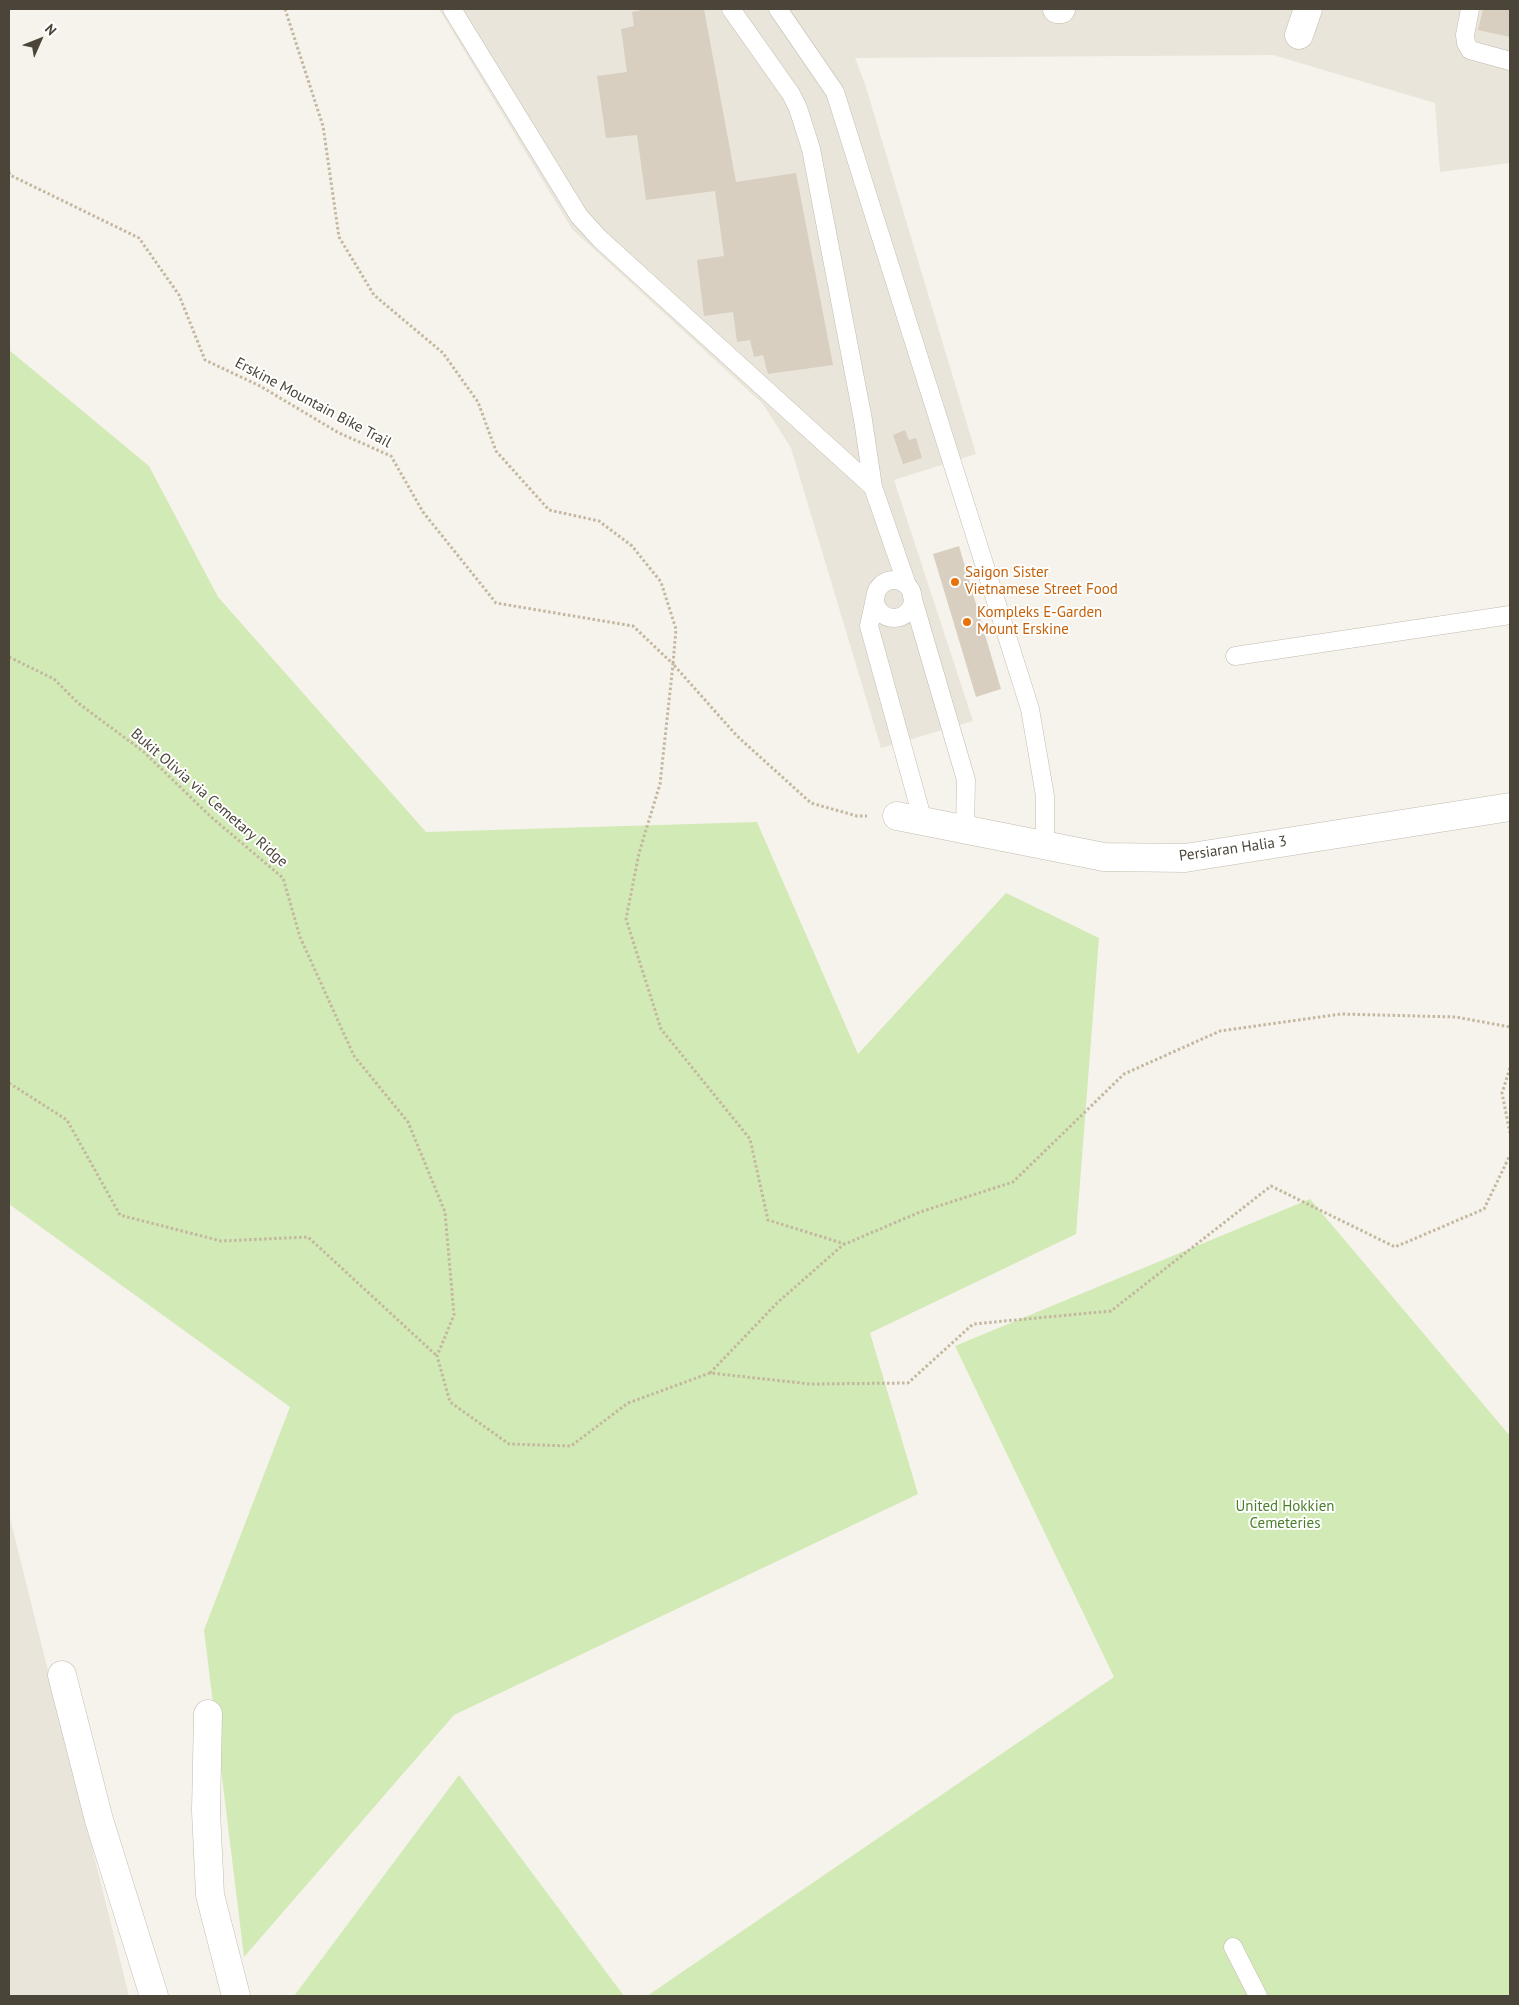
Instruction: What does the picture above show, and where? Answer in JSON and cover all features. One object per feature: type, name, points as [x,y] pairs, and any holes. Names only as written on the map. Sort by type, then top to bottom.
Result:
[{"type":"street","points":[[1300,36],[1308,9]]},
{"type":"street","name":"Persiaran Halia 3","points":[[897,816],[1104,857],[1185,858],[1510,807]]},
{"type":"street","points":[[62,1675],[99,1820],[154,1996]]},
{"type":"street","points":[[208,1714],[206,1811],[210,1895],[236,1996]]},
{"type":"lane","points":[[452,9],[579,216],[600,239],[873,487]]},
{"type":"lane","points":[[731,9],[791,94],[798,108],[808,140],[863,420],[873,487],[910,590],[966,780],[965,830]]},
{"type":"lane","points":[[778,9],[828,80],[838,101],[1030,708],[1045,796],[1045,845]]},
{"type":"lane","points":[[1470,9],[1465,35],[1470,50],[1510,61]]},
{"type":"lane","points":[[910,590],[895,580],[888,580],[878,588],[869,626],[923,821]]},
{"type":"lane","points":[[876,594],[875,600],[880,611],[885,615],[896,618],[902,616],[911,608],[910,590]]},
{"type":"lane","points":[[1235,656],[1510,615]]},
{"type":"lane","points":[[1233,1947],[1258,1996]]},
{"type":"path","points":[[285,9],[323,126],[339,237],[374,295],[443,353],[478,402],[496,451],[549,510],[599,521],[632,546],[661,582],[676,629],[673,664],[660,784],[639,853],[626,919],[662,1029],[750,1139],[768,1220],[845,1244]]},
{"type":"path","name":"Erskine Mountain Bike Trail","points":[[9,172],[10,175],[140,238],[179,295],[205,360],[260,386],[339,433],[391,456],[423,512],[496,603],[634,626],[673,664],[737,736],[811,803],[858,816],[897,816]]},
{"type":"path","name":"Bukit Olivia via Cemetary Ridge","points":[[9,657],[54,679],[78,702],[144,752],[210,816],[283,878],[300,937],[354,1056],[408,1122],[445,1212],[454,1315],[437,1356]]},
{"type":"path","points":[[9,1083],[67,1120],[120,1214],[221,1240],[308,1237],[437,1356],[450,1402],[509,1444],[571,1446],[628,1403],[710,1373],[777,1303],[845,1244],[920,1212],[1013,1182],[1124,1074],[1220,1031],[1341,1014],[1456,1017],[1510,1027]]},
{"type":"path","points":[[1510,1068],[1502,1093],[1510,1133]]},
{"type":"path","points":[[710,1373],[810,1384],[908,1383],[973,1324],[1111,1311],[1270,1186],[1394,1247],[1484,1209],[1510,1155]]},
{"type":"shaded area","points":[[439,9],[1510,9],[1510,163],[1440,172],[1435,103],[1273,55],[855,58],[865,84],[976,454],[894,480],[973,721],[881,748],[791,448],[763,404],[572,229]]},
{"type":"shaded area","points":[[9,1514],[129,1996],[9,1996]]},
{"type":"green space","points":[[9,350],[149,466],[218,597],[426,832],[757,822],[858,1054],[1006,893],[1099,938],[1076,1234],[870,1333],[918,1494],[454,1715],[244,1957],[204,1630],[290,1407],[9,1204]]},
{"type":"green space","name":"United Hokkien Cemeteries","points":[[1310,1199],[1510,1436],[1510,1996],[647,1996],[1114,1677],[955,1346]]},
{"type":"green space","points":[[459,1775],[624,1996],[294,1996]]},
{"type":"building","points":[[648,9],[704,9],[736,182],[796,173],[833,365],[768,374],[763,355],[754,357],[750,340],[737,342],[733,312],[704,316],[697,260],[724,256],[715,191],[646,200],[637,135],[606,138],[597,76],[627,72],[621,29],[634,26],[632,12]]},
{"type":"building","points":[[1483,9],[1510,9],[1510,37],[1478,30]]},
{"type":"building","points":[[905,430],[909,440],[916,438],[922,458],[903,464],[893,435]]},
{"type":"building","name":"Kompleks E-Garden Mount Erskine","points":[[959,546],[1001,689],[976,697],[933,554]]},
{"type":"place","name":"Saigon Sister Vietnamese Street Food","points":[[955,582]]},
{"type":"place","name":"Kompleks E-Garden Mount Erskine","points":[[967,622]]}]
